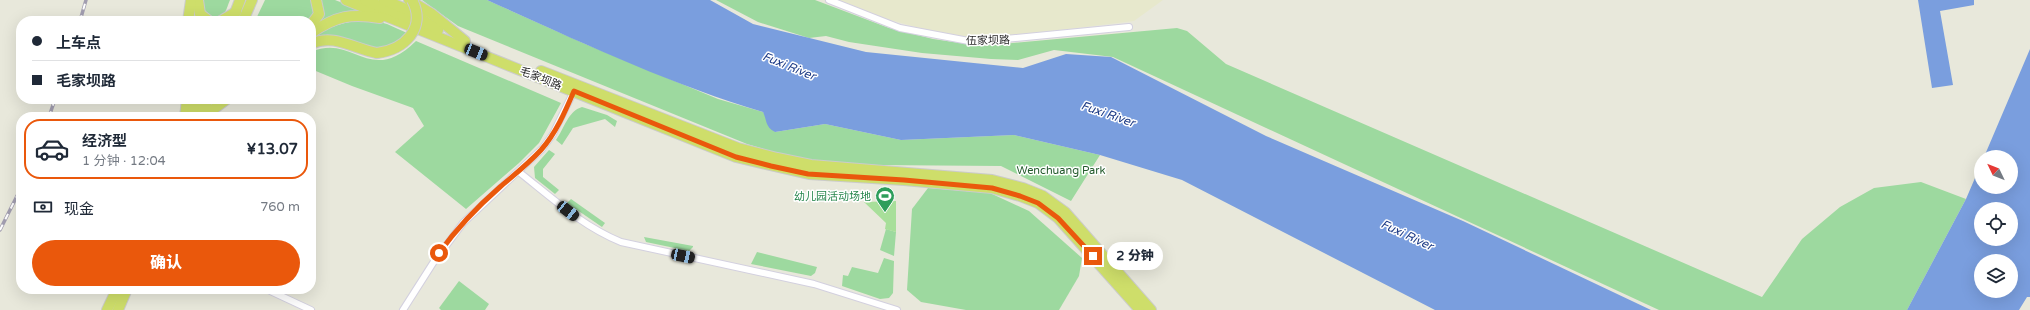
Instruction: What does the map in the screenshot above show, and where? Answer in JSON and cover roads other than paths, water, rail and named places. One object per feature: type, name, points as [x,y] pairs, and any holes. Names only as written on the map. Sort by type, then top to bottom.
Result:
[{"type":"main road","points":[[198,0],[200,14],[203,16]]},
{"type":"main road","points":[[240,0],[240,16]]},
{"type":"main road","points":[[241,16],[252,0]]},
{"type":"main road","points":[[316,0],[319,14],[316,18]]},
{"type":"main road","name":"毛家坝路","points":[[346,0],[736,157],[808,174],[904,180],[992,188],[1038,203],[1058,218],[1140,310]]},
{"type":"main road","points":[[365,0],[438,30]]},
{"type":"main road","points":[[384,0],[408,10],[438,30]]},
{"type":"main road","points":[[411,0],[432,14],[465,41]]},
{"type":"main road","points":[[316,41],[342,41],[377,53],[389,52],[402,46],[412,34],[417,21],[416,6],[411,0]]},
{"type":"main road","points":[[189,16],[190,3]]},
{"type":"main road","points":[[316,30],[348,15],[364,16],[406,24]]},
{"type":"main road","name":"毛家坝路","points":[[438,30],[738,148],[811,165],[992,180],[1023,188],[1043,196],[1065,212],[1152,310]]},
{"type":"main road","points":[[206,112],[214,104]]},
{"type":"main road","points":[[208,112],[220,104]]},
{"type":"main road","points":[[107,310],[114,294]]},
{"type":"main road","points":[[118,310],[125,294]]},
{"type":"street","name":"伍家坝路","points":[[829,0],[900,28],[974,42],[1129,27]]},
{"type":"street","points":[[403,310],[433,263],[460,227],[483,202],[519,172],[542,149],[553,134],[574,91]]},
{"type":"street","points":[[519,172],[580,221],[600,233],[621,242],[814,284],[897,310]]},
{"type":"street","points":[[277,294],[311,310]]},
{"type":"water","name":"Fuxi River","points":[[487,0],[710,0],[753,24],[866,52],[1023,68],[1066,54],[1111,57],[1266,136],[1463,221],[1651,310],[1435,310],[1182,180],[1100,155],[1014,135],[901,140],[825,124],[775,132],[769,128],[763,112],[728,101],[658,75]]},
{"type":"water","points":[[1918,0],[1974,0],[1974,5],[1940,11],[1953,85],[1932,88]]},
{"type":"water","points":[[2030,49],[2030,297],[2027,297],[2019,310],[1907,310],[1966,199],[1974,180],[1974,194],[2018,194],[2018,150],[1987,150]]},
{"type":"railway","points":[[81,16],[86,0]]},
{"type":"railway","points":[[51,112],[53,104]]},
{"type":"railway","points":[[0,230],[16,198]]},
{"type":"place","name":"幼儿园活动场地","points":[[885,213]]},
{"type":"park label","name":"Wenchuang Park","points":[[1061,170]]}]
